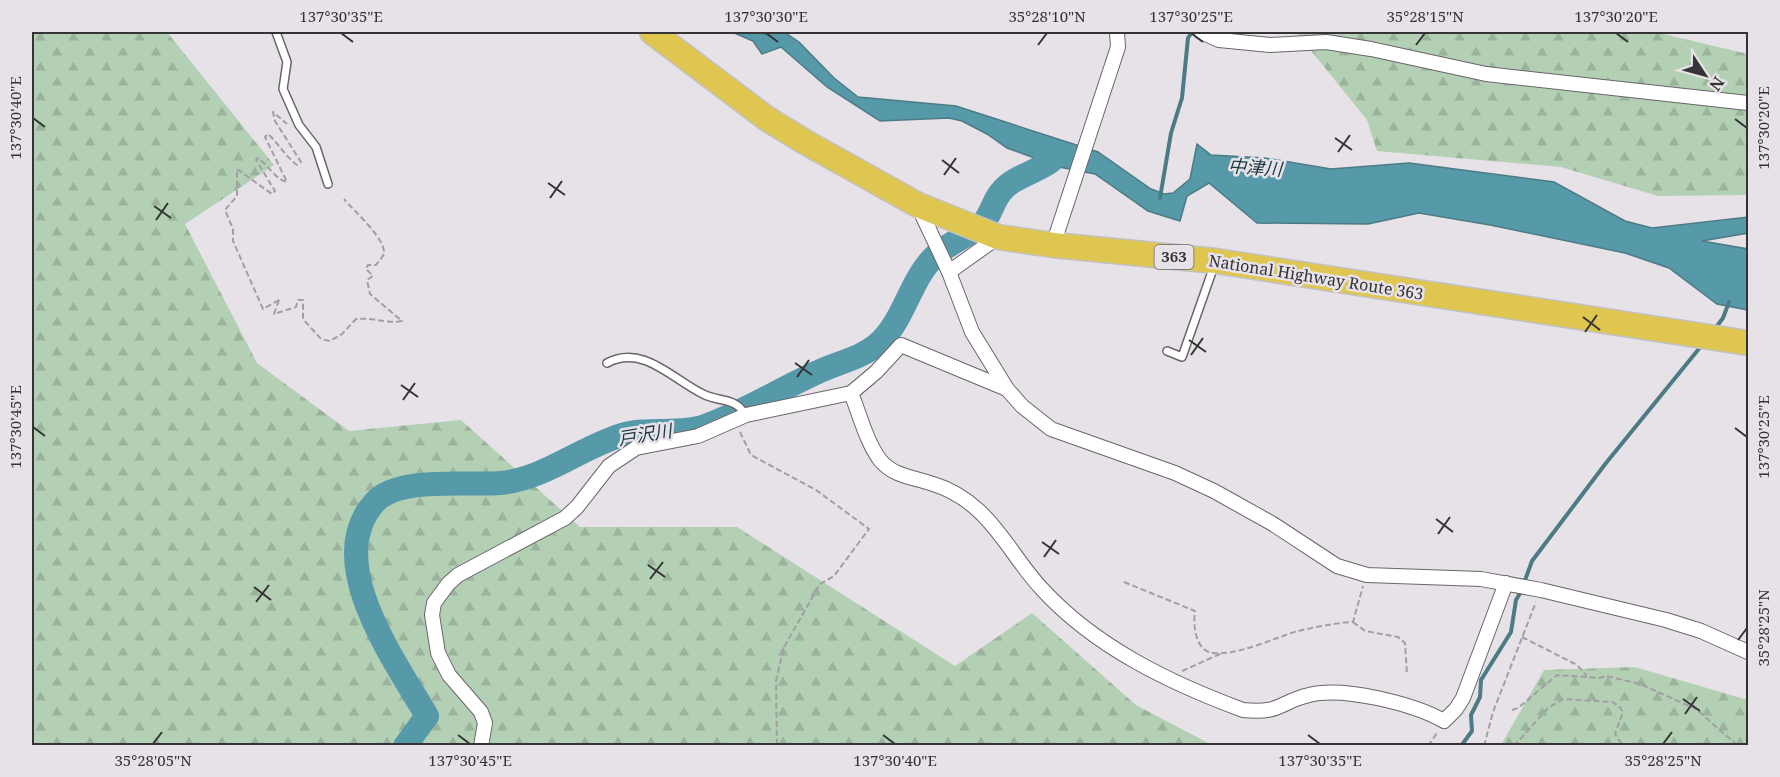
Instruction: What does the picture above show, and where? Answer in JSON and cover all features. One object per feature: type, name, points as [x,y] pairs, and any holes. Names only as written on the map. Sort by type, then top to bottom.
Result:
[{"type":"highway","name":"National Highway Route 363","points":[[652,32],[766,118],[833,159],[918,205],[998,237],[1054,237],[1749,343]]},
{"type":"street","points":[[1054,237],[1118,46],[1117,32]]},
{"type":"street","points":[[1201,32],[1220,40],[1270,45],[1326,42],[1381,51],[1486,74],[1749,103]]},
{"type":"street","points":[[918,205],[949,272],[972,332],[1007,389],[1022,406],[1051,429],[1175,473],[1214,491],[1273,524],[1336,566],[1367,575],[1481,579],[1541,590],[1666,620],[1701,631],[1749,652]]},
{"type":"street","points":[[949,272],[998,237]]},
{"type":"street","points":[[481,746],[485,723],[481,712],[449,675],[438,653],[432,615],[439,594],[458,575],[565,518],[586,496],[598,478],[622,456],[652,443],[698,436],[746,415],[851,393],[876,372],[900,345],[1007,389]]},
{"type":"street","points":[[851,393],[871,445],[881,461],[892,472],[957,495],[979,511],[1000,535],[1025,571],[1074,621],[1110,646],[1173,679],[1243,710],[1262,712],[1278,709],[1309,695],[1329,692],[1399,702],[1444,721],[1456,710],[1462,698],[1506,583]]},
{"type":"lane","points":[[276,32],[287,62],[283,89],[295,116],[316,147],[328,184]]},
{"type":"lane","points":[[1167,351],[1182,357],[1216,261]]},
{"type":"lane","points":[[607,363],[619,357],[630,357],[651,363],[703,394],[739,405],[746,415]]},
{"type":"path","points":[[295,116],[294,131],[273,112],[275,121],[301,162],[297,165],[284,155],[277,142],[268,134],[265,137],[286,182],[281,181],[268,164],[258,158],[256,160],[275,191],[272,194],[237,169],[237,196],[225,210],[233,229],[233,241],[263,309],[279,300],[274,314],[296,308],[298,300],[303,300],[303,319],[321,339],[330,341],[342,334],[356,319],[366,318],[388,323],[402,321],[370,294],[367,280],[373,276],[366,269],[368,265],[376,265],[381,259],[384,252],[382,240],[344,199]]},
{"type":"path","points":[[746,415],[740,435],[751,455],[816,490],[869,528],[834,576],[820,584],[784,647],[777,681],[777,746]]},
{"type":"path","points":[[1353,622],[1367,575]]},
{"type":"path","points":[[1124,582],[1195,611],[1194,620],[1198,643],[1208,652],[1223,653]]},
{"type":"path","points":[[1484,746],[1493,712],[1541,590]]},
{"type":"path","points":[[1173,679],[1187,667],[1223,653],[1298,632],[1353,622],[1365,631],[1398,638],[1405,643],[1407,675]]},
{"type":"path","points":[[1522,637],[1578,665],[1587,676]]},
{"type":"path","points":[[1512,710],[1518,708],[1557,675],[1622,679],[1696,710],[1738,746]]},
{"type":"path","points":[[1514,746],[1548,708],[1571,698],[1612,702],[1619,706],[1623,712],[1615,734],[1623,746]]},
{"type":"green space","points":[[32,32],[167,32],[274,165],[185,224],[257,363],[349,431],[461,420],[580,527],[737,527],[955,666],[1032,613],[1136,705],[1212,745],[32,745]]},
{"type":"green space","points":[[1296,32],[1655,32],[1748,54],[1748,195],[1658,196],[1561,167],[1377,151],[1367,120]]},
{"type":"green space","points":[[1635,667],[1748,700],[1748,745],[1501,745],[1544,670]]},
{"type":"water","name":"中津川","points":[[732,32],[758,32],[767,35],[770,32],[784,32],[799,42],[834,78],[858,97],[956,106],[1098,152],[1151,189],[1164,194],[1173,193],[1190,179],[1197,144],[1211,155],[1265,158],[1331,169],[1409,163],[1554,182],[1625,221],[1652,228],[1748,217],[1748,233],[1702,241],[1748,249],[1748,310],[1717,304],[1669,268],[1625,253],[1419,213],[1368,224],[1257,223],[1209,183],[1187,196],[1180,221],[1148,211],[1095,174],[1059,167],[1007,148],[962,121],[949,118],[880,121],[827,87],[781,47],[762,54],[753,41]]},
{"type":"waterway","points":[[1160,198],[1171,133],[1182,98],[1188,38],[1192,32]]},
{"type":"waterway","name":"戸沢川","points":[[405,746],[427,716],[383,640],[369,611],[360,581],[356,553],[360,526],[375,502],[400,488],[417,485],[501,483],[517,480],[548,469],[622,435],[642,431],[695,429],[705,426],[818,372],[861,355],[883,339],[890,330],[918,278],[932,259],[943,249],[983,223],[998,196],[1007,186],[1051,161],[1057,155]]},
{"type":"waterway","points":[[1714,330],[1723,318],[1729,302]]},
{"type":"waterway","points":[[1524,583],[1532,561],[1606,463],[1702,345]]},
{"type":"waterway","points":[[1461,746],[1472,731],[1471,715],[1480,697],[1481,680],[1511,632],[1516,600],[1522,590]]}]
